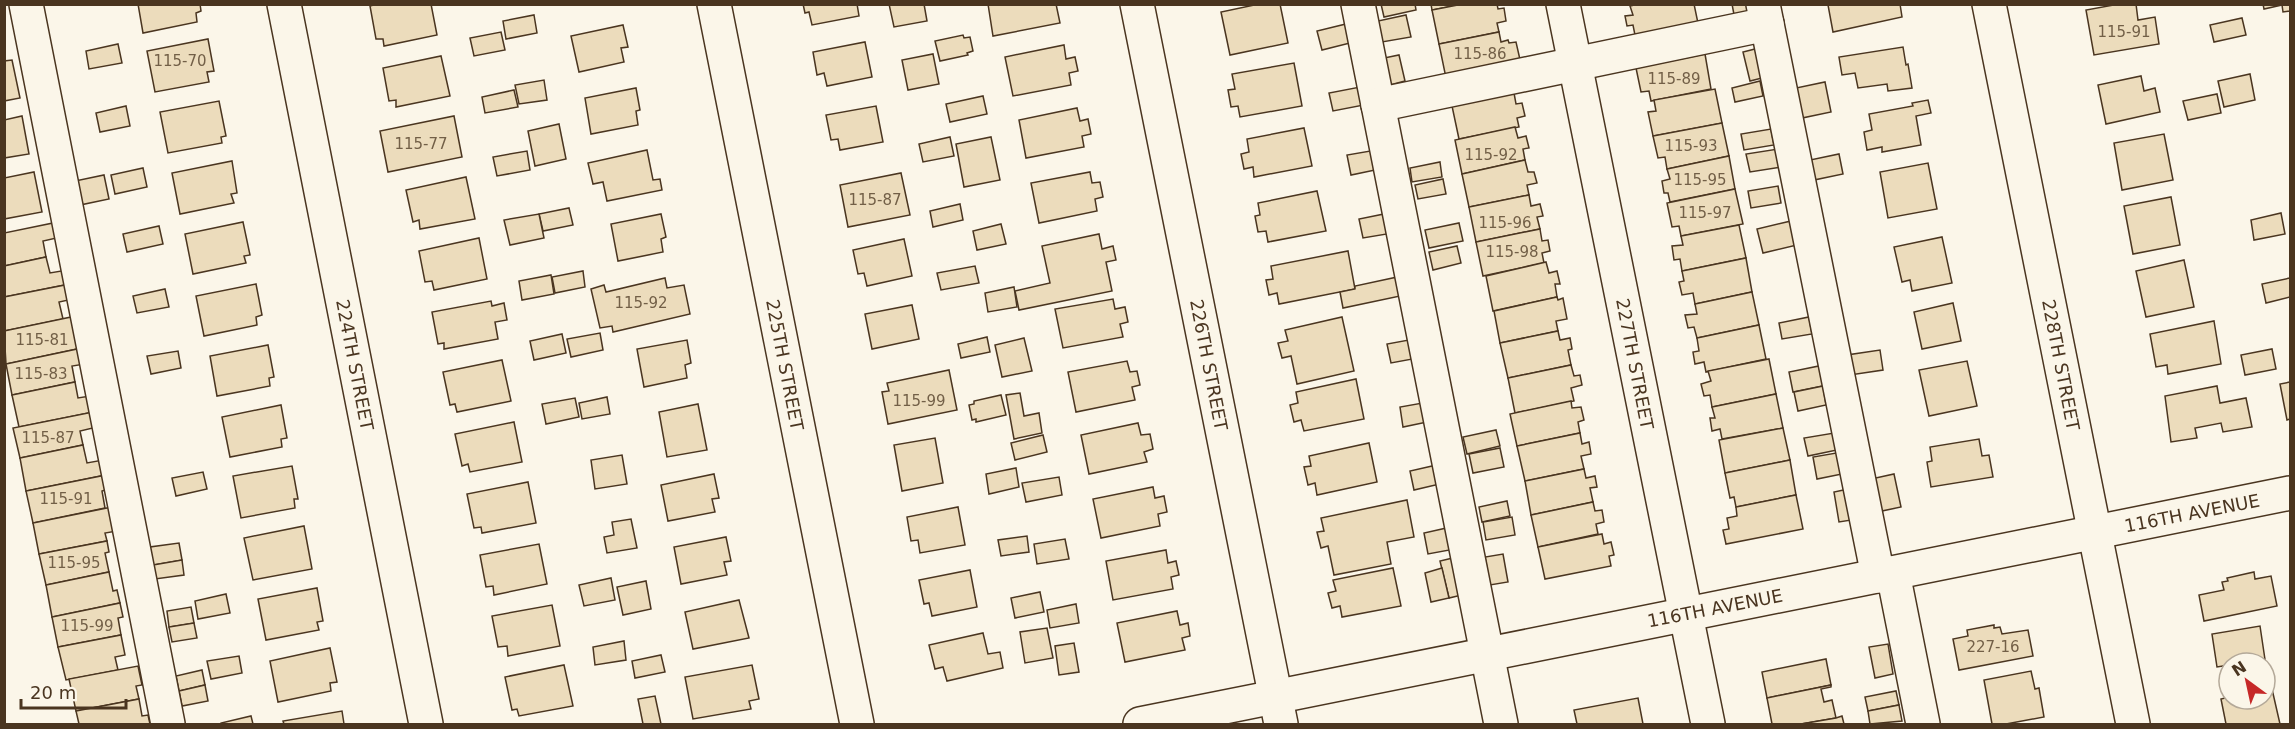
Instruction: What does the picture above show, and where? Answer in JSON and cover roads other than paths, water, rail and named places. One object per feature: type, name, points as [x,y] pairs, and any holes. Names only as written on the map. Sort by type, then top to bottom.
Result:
[{"type":"street","points":[[26,4],[168,724]]},
{"type":"street","name":"224TH STREET","points":[[284,4],[426,724]]},
{"type":"street","name":"225TH STREET","points":[[714,4],[857,724]]},
{"type":"street","name":"226TH STREET","points":[[1137,4],[1279,711]]},
{"type":"street","points":[[1359,4],[1501,724]]},
{"type":"street","name":"227TH STREET","points":[[1563,4],[1708,724]]},
{"type":"street","name":"228TH STREET","points":[[1989,4],[2133,724]]},
{"type":"street","points":[[1378,105],[1575,63],[1765,14],[1886,574],[1923,724]]},
{"type":"street","name":"116TH AVENUE","points":[[1140,724],[1279,711],[1488,655],[2290,493]]}]
